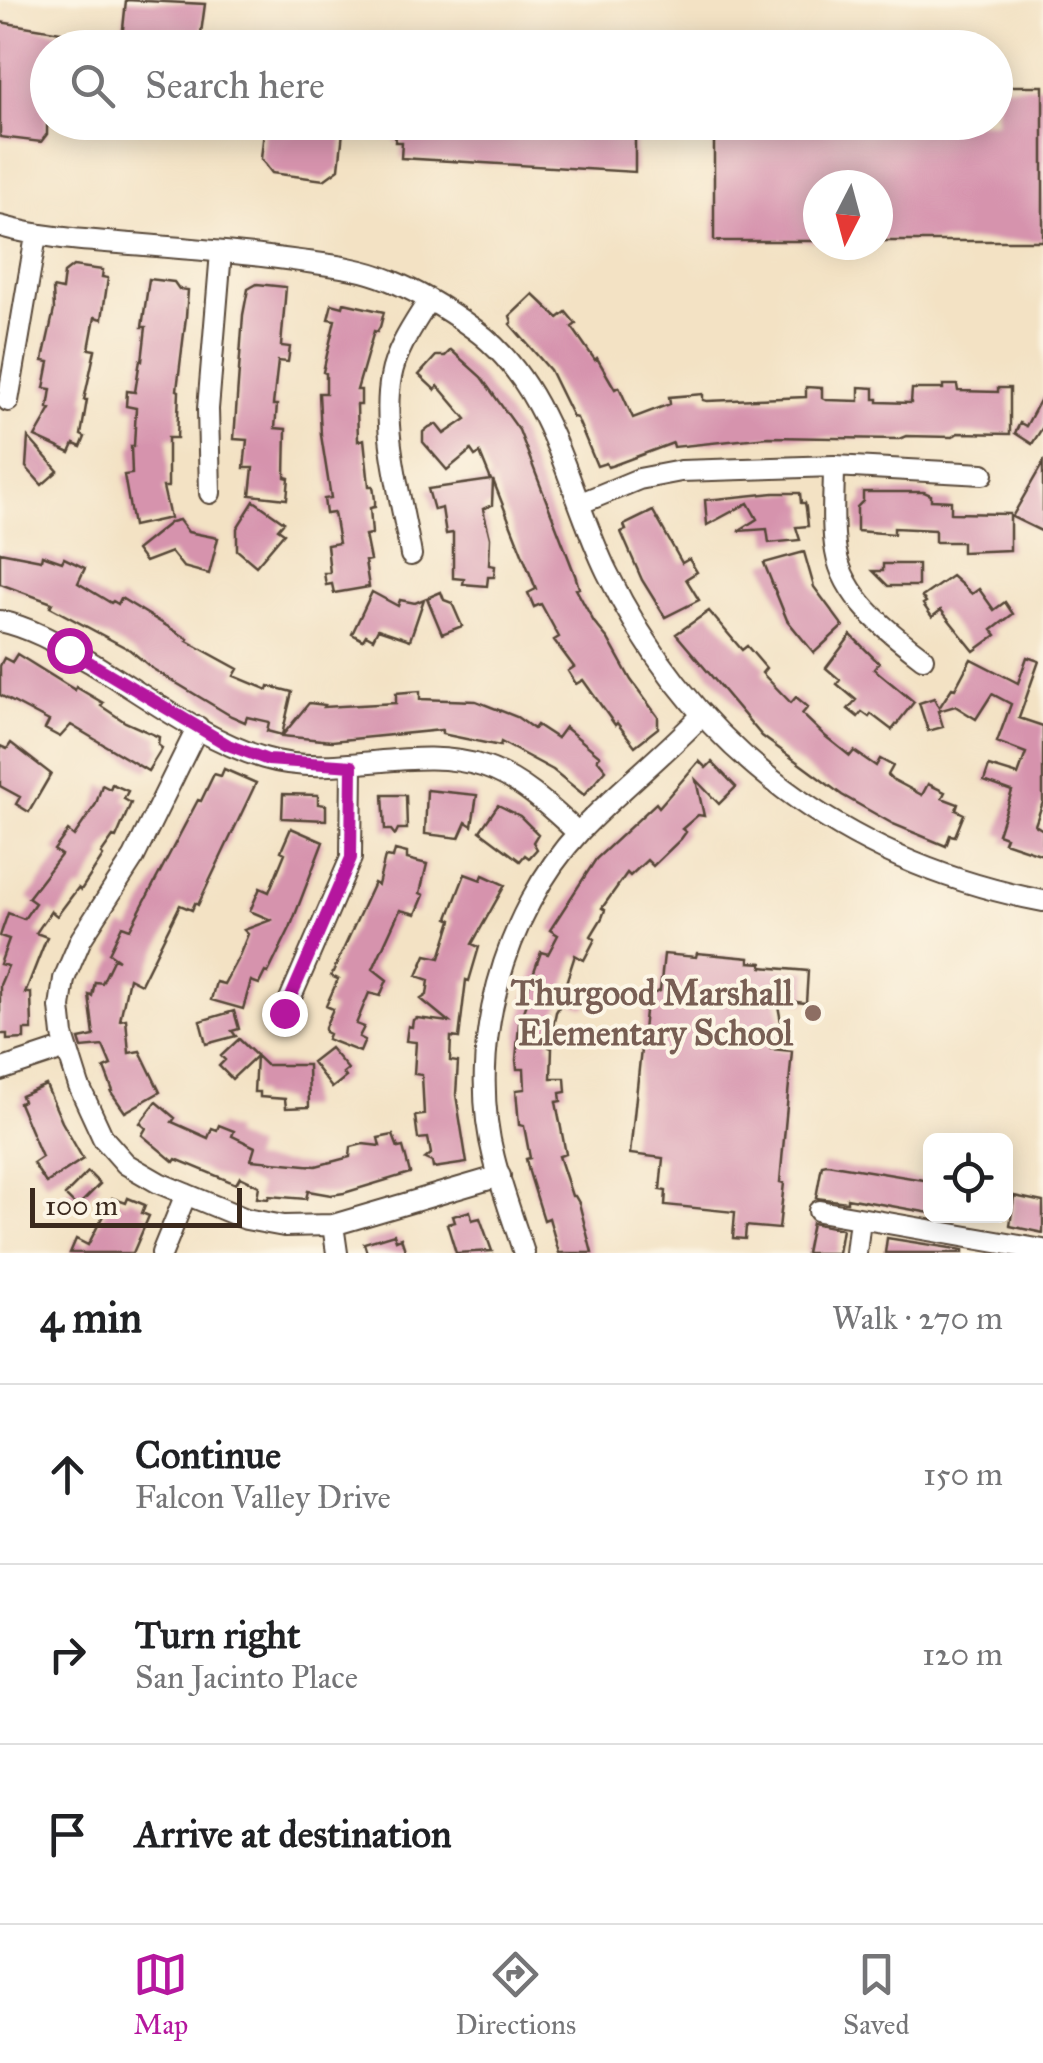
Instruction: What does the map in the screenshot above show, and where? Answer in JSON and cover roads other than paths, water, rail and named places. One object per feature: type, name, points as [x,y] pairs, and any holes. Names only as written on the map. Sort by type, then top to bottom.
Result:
[{"type":"street","points":[[0,226],[36,236],[222,252],[356,269],[388,279],[430,300],[477,332],[527,388],[543,414],[606,571],[669,676],[701,716],[747,761],[848,832],[945,876],[1043,900]]},
{"type":"street","points":[[8,400],[36,236]]},
{"type":"street","points":[[210,493],[209,381],[222,252]]},
{"type":"street","points":[[411,555],[389,425],[390,378],[396,359],[430,300]]},
{"type":"street","points":[[581,503],[639,478],[681,471],[834,466],[983,474]]},
{"type":"street","points":[[834,466],[834,547],[838,564],[859,601],[923,658]]},
{"type":"street","points":[[0,621],[44,636],[228,745],[268,760],[352,766],[406,759],[485,767],[517,782],[578,833]]},
{"type":"street","points":[[524,1253],[494,1158],[486,1102],[485,1037],[507,957],[535,891],[578,833],[701,716]]},
{"type":"street","points":[[198,728],[134,856],[68,965],[60,1007],[66,1048],[103,1138],[126,1164],[159,1184],[246,1219],[284,1226],[332,1224],[500,1176]]},
{"type":"street","points":[[280,1020],[351,858],[352,766]]},
{"type":"street","points":[[0,1070],[66,1048]]},
{"type":"street","points":[[162,1253],[186,1194]]},
{"type":"street","points":[[819,1211],[962,1245],[1043,1250]]},
{"type":"street","points":[[856,1253],[860,1219]]},
{"type":"street","points":[[332,1224],[337,1253]]},
{"type":"place","name":"Thurgood Marshall Elementary School","points":[[813,1013]]}]
